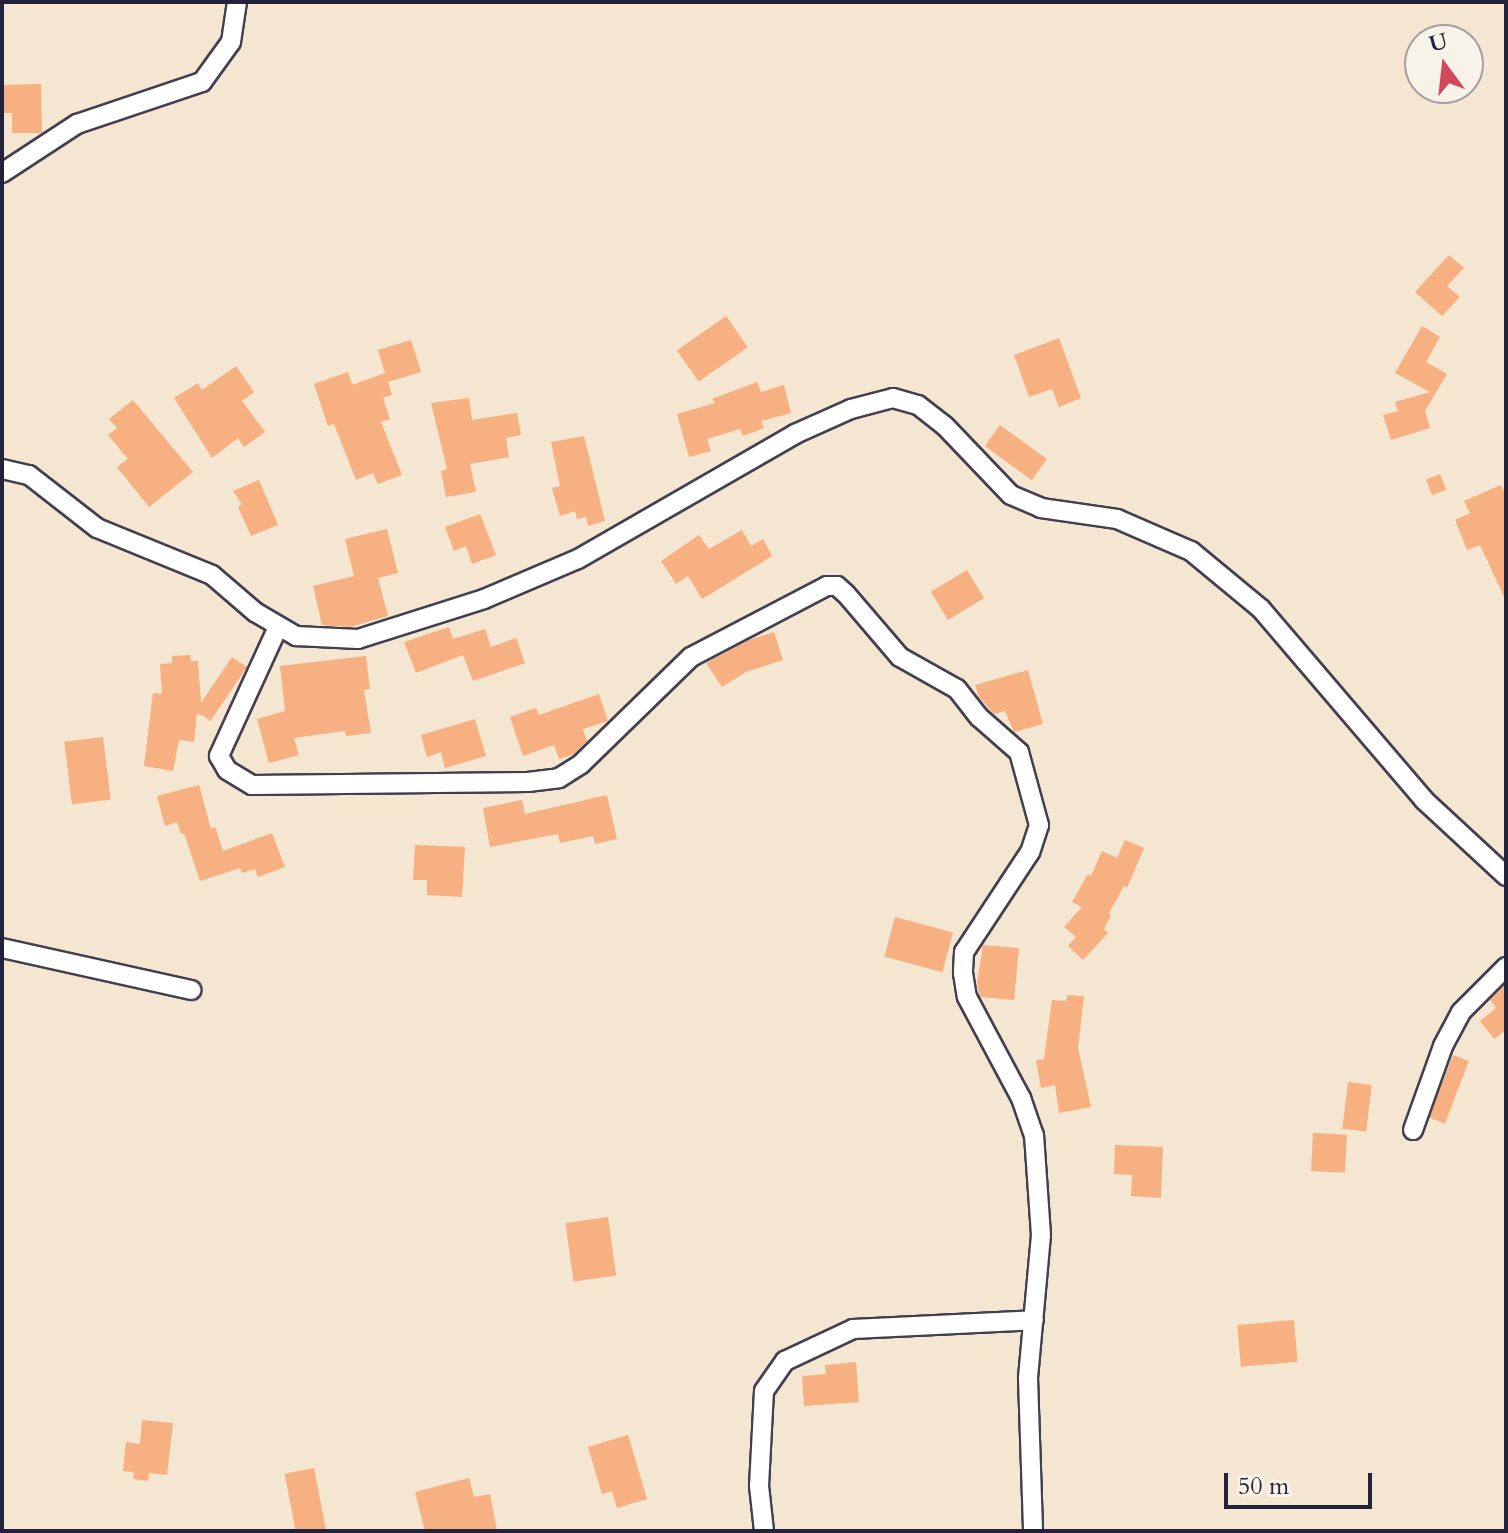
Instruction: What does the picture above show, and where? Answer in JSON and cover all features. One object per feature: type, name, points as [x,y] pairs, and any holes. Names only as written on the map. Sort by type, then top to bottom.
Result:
[{"type":"street","points":[[2,173],[77,124],[119,107],[185,91],[202,82],[231,42],[237,2]]},
{"type":"street","points":[[2,469],[29,475],[97,528],[212,575],[278,627],[296,636],[358,639],[484,599],[578,559],[795,434],[851,409],[893,398],[918,405],[945,426],[1011,495],[1041,508],[1117,519],[1191,551],[1261,609],[1424,800],[1506,876]]},
{"type":"street","points":[[278,627],[219,756],[227,770],[252,785],[528,782],[559,778],[581,764],[691,657],[827,586],[837,586],[846,594],[900,657],[957,689],[979,717],[1019,752],[1039,825],[1030,852],[964,952],[963,973],[967,997],[1021,1098],[1034,1135],[1041,1235],[1028,1378],[1033,1531]]},
{"type":"street","points":[[2,948],[191,990]]},
{"type":"street","points":[[1413,1130],[1443,1046],[1461,1012],[1506,967]]},
{"type":"street","points":[[764,1531],[759,1486],[764,1391],[785,1361],[853,1329],[1034,1320]]},
{"type":"building","points":[[41,84],[42,133],[12,133],[12,113],[2,113],[2,85]]},
{"type":"building","points":[[1449,255],[1464,268],[1447,286],[1460,297],[1442,316],[1415,292]]},
{"type":"building","points":[[726,316],[748,347],[699,382],[677,350]]},
{"type":"building","points":[[1422,326],[1440,337],[1426,362],[1447,374],[1425,411],[1430,428],[1391,440],[1383,415],[1398,411],[1395,402],[1430,392],[1395,373]]},
{"type":"building","points":[[1059,338],[1081,398],[1059,407],[1052,389],[1029,397],[1014,355]]},
{"type":"building","points":[[411,340],[421,372],[388,382],[392,395],[383,398],[390,419],[381,422],[402,475],[378,484],[373,473],[356,480],[334,424],[328,426],[314,384],[348,372],[352,385],[385,373],[378,350]]},
{"type":"building","points":[[236,366],[254,392],[242,401],[265,432],[244,447],[238,438],[212,458],[174,398],[198,383],[202,390]]},
{"type":"building","points":[[757,382],[761,392],[784,385],[791,413],[761,421],[764,428],[743,436],[740,429],[707,439],[711,451],[689,457],[677,414],[715,403],[712,399]]},
{"type":"building","points":[[469,398],[472,420],[517,413],[521,435],[506,438],[509,457],[470,464],[476,492],[446,497],[441,471],[447,469],[431,403]]},
{"type":"building","points":[[133,400],[193,472],[149,507],[117,467],[128,459],[108,435],[117,428],[109,419]]},
{"type":"building","points":[[1000,425],[1047,459],[1032,480],[985,446]]},
{"type":"building","points":[[584,436],[605,521],[588,526],[586,517],[577,519],[575,511],[560,516],[552,488],[560,486],[551,442]]},
{"type":"building","points":[[1440,474],[1446,490],[1432,495],[1426,479]]},
{"type":"building","points":[[259,480],[278,525],[251,536],[238,507],[242,504],[233,491]]},
{"type":"building","points":[[1501,485],[1506,496],[1506,601],[1480,545],[1467,550],[1455,520],[1470,513],[1464,501]]},
{"type":"building","points":[[480,514],[496,555],[472,564],[466,546],[454,551],[445,527]]},
{"type":"building","points":[[387,529],[398,573],[378,578],[388,616],[350,627],[322,625],[313,586],[354,576],[345,539]]},
{"type":"building","points":[[742,530],[751,546],[763,539],[772,556],[702,599],[688,576],[676,584],[661,561],[699,535],[709,549]]},
{"type":"building","points":[[967,570],[984,598],[948,620],[931,592]]},
{"type":"building","points":[[449,627],[453,639],[485,629],[491,647],[516,638],[525,663],[473,681],[463,655],[416,673],[404,642]]},
{"type":"building","points":[[774,632],[783,660],[746,672],[722,687],[706,663],[749,640]]},
{"type":"building","points":[[190,655],[191,661],[198,661],[202,716],[197,713],[194,742],[179,740],[173,771],[144,766],[153,693],[162,694],[160,664],[172,663],[172,656]]},
{"type":"building","points":[[366,656],[370,689],[364,690],[371,733],[346,736],[345,731],[294,738],[299,755],[269,763],[257,719],[285,711],[280,666]]},
{"type":"building","points":[[232,657],[247,667],[211,721],[196,711]]},
{"type":"building","points":[[1028,670],[1043,724],[1014,732],[1005,711],[994,714],[979,697],[975,685]]},
{"type":"building","points":[[599,694],[608,721],[583,729],[587,741],[574,754],[559,759],[554,745],[523,756],[510,717],[536,708],[539,715]]},
{"type":"building","points":[[475,719],[486,756],[445,768],[441,752],[427,757],[421,735]]},
{"type":"building","points":[[103,737],[111,800],[72,804],[64,742]]},
{"type":"building","points":[[199,785],[211,829],[215,827],[223,851],[272,833],[285,867],[258,877],[255,869],[242,873],[240,868],[200,881],[184,833],[181,834],[177,822],[165,826],[157,796]]},
{"type":"building","points":[[607,795],[617,839],[595,844],[593,836],[560,843],[558,834],[490,847],[483,808],[522,800],[525,814]]},
{"type":"building","points":[[1125,840],[1144,848],[1127,888],[1124,886],[1109,913],[1111,915],[1104,929],[1108,933],[1083,960],[1068,946],[1076,937],[1064,927],[1082,907],[1072,902],[1088,874],[1091,876],[1102,851],[1117,858]]},
{"type":"building","points":[[415,845],[465,847],[462,897],[427,895],[427,880],[413,880]]},
{"type":"building","points":[[895,917],[953,933],[942,972],[884,957]]},
{"type":"building","points":[[983,945],[1019,948],[1014,1000],[980,997],[977,983]]},
{"type":"building","points":[[1506,984],[1506,1030],[1494,1039],[1480,1021],[1496,1008],[1490,1000]]},
{"type":"building","points":[[1067,995],[1084,996],[1078,1048],[1091,1107],[1059,1113],[1055,1085],[1041,1088],[1036,1060],[1044,1059],[1052,1000],[1066,1001]]},
{"type":"building","points":[[1453,1055],[1469,1061],[1445,1124],[1429,1118]]},
{"type":"building","points":[[1348,1082],[1372,1085],[1366,1132],[1342,1129]]},
{"type":"building","points":[[1313,1133],[1347,1135],[1345,1173],[1311,1171]]},
{"type":"building","points":[[1115,1145],[1163,1147],[1161,1198],[1131,1196],[1132,1175],[1114,1174]]},
{"type":"building","points":[[608,1217],[616,1275],[574,1281],[565,1223]]},
{"type":"building","points":[[1294,1320],[1298,1362],[1241,1367],[1237,1325]]},
{"type":"building","points":[[856,1362],[859,1402],[804,1406],[802,1376],[826,1374],[825,1365]]},
{"type":"building","points":[[142,1420],[173,1423],[167,1475],[149,1473],[148,1481],[133,1479],[134,1472],[123,1471],[126,1442],[140,1444]]},
{"type":"building","points":[[628,1435],[647,1499],[617,1508],[612,1491],[602,1494],[588,1447]]},
{"type":"building","points":[[314,1468],[326,1531],[296,1531],[285,1474]]},
{"type":"building","points":[[469,1478],[474,1497],[490,1494],[497,1531],[425,1531],[415,1492]]}]
